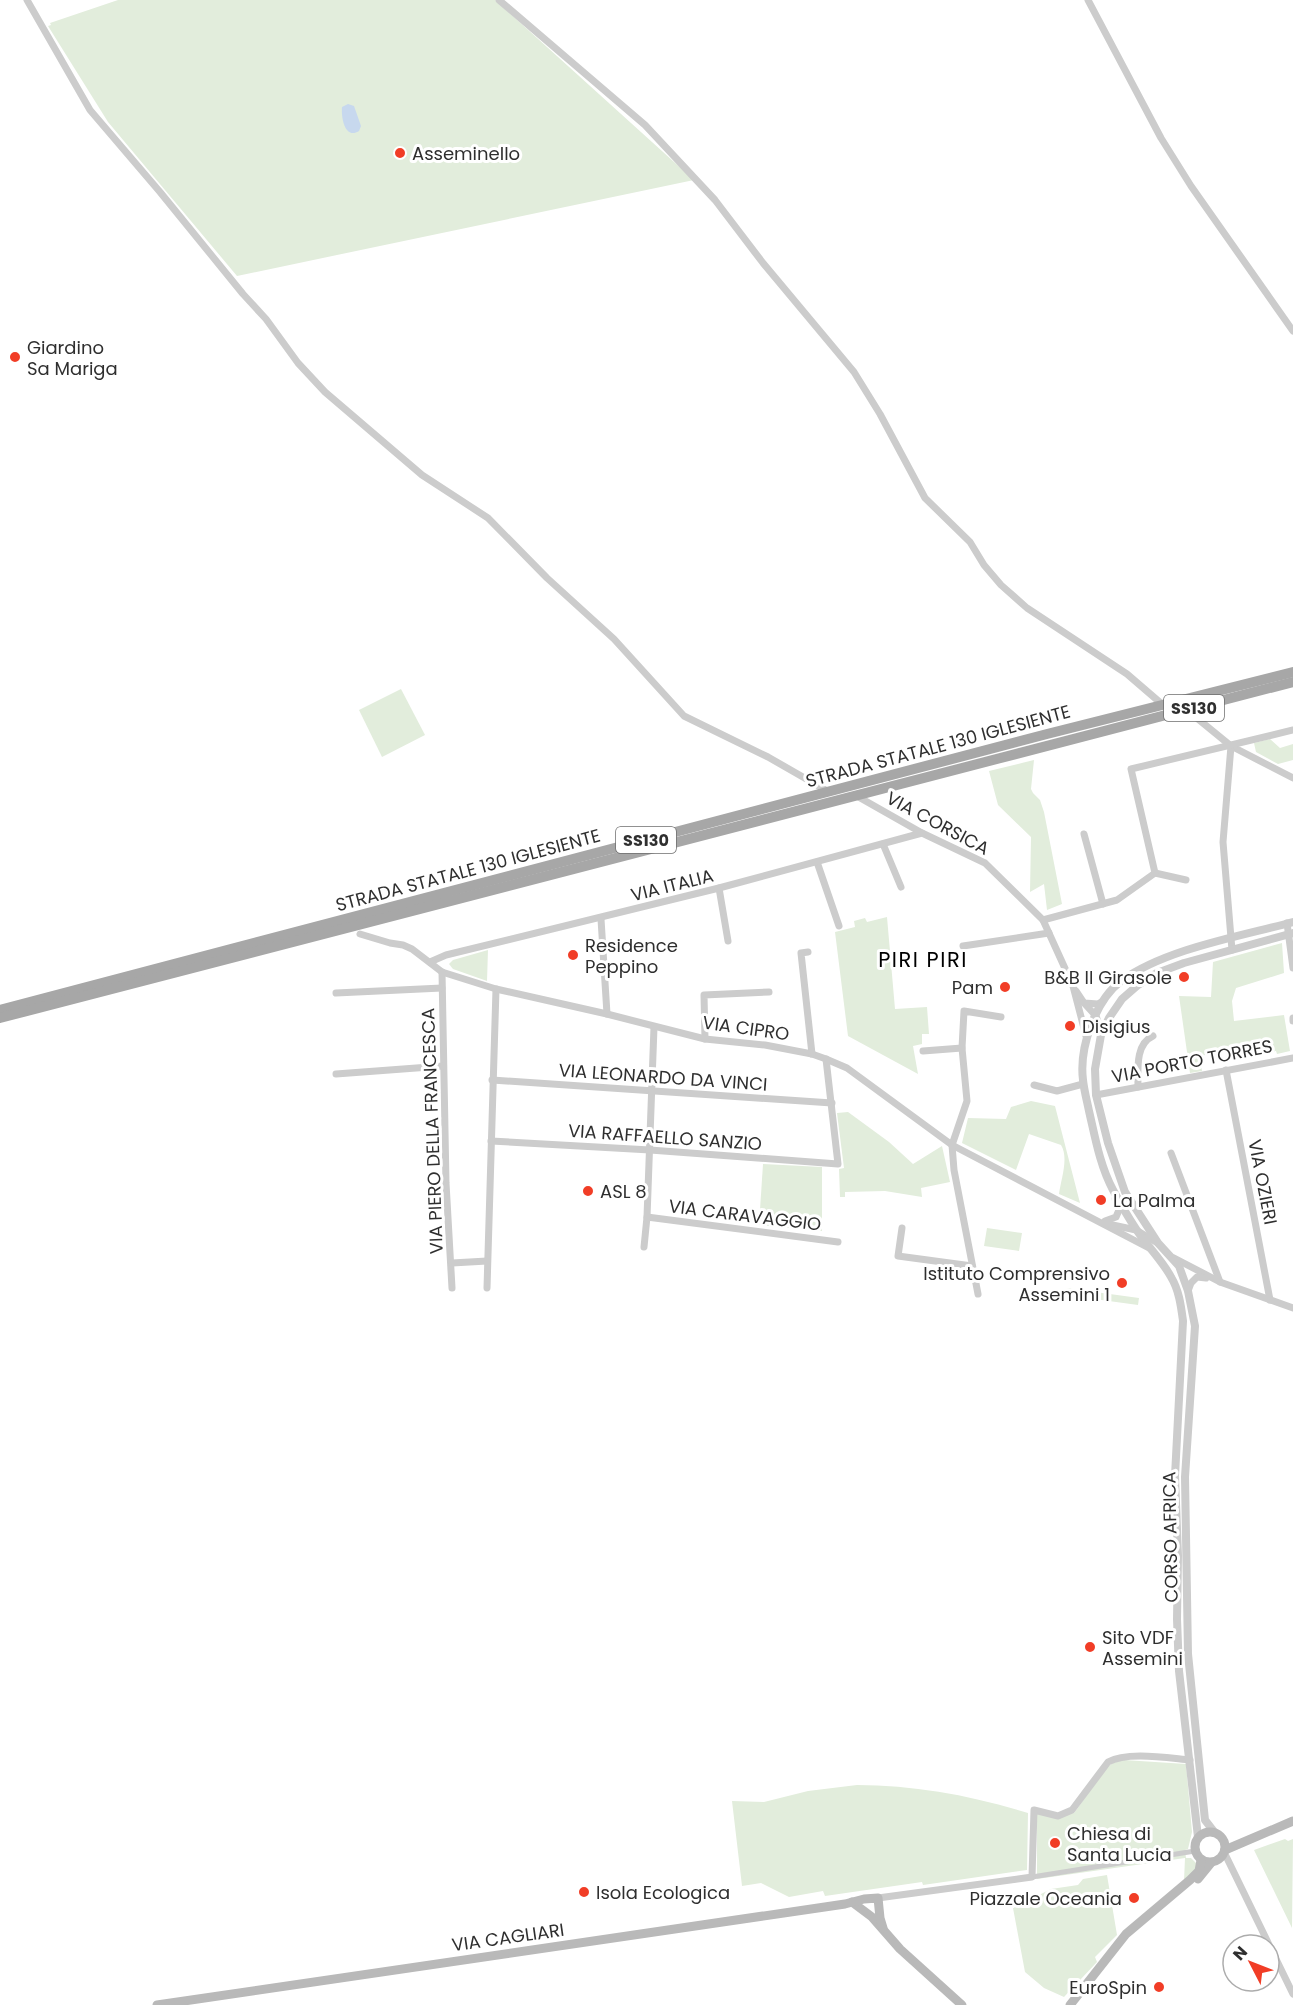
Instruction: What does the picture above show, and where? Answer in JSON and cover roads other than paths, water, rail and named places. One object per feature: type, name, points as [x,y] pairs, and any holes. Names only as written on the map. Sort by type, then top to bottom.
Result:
[{"type":"main road","name":"STRADA STATALE 130 IGLESIENTE","points":[[0,1010],[1293,672]]},
{"type":"main road","name":"STRADA STATALE 130 IGLESIENTE","points":[[0,1018],[1293,682]]},
{"type":"main road","points":[[1202,1858],[1216,1861],[1224,1848],[1293,1821]]},
{"type":"main road","points":[[1077,2005],[1120,1948],[1199,1878],[1202,1858],[1195,1846],[1198,1837],[1209,1832],[1215,1833],[1224,1848]]},
{"type":"main road","points":[[1070,2005],[1115,1945],[1199,1871],[1202,1858]]},
{"type":"main road","points":[[878,1898],[883,1928]]},
{"type":"main road","name":"VIA CAGLIARI","points":[[158,2005],[878,1898]]},
{"type":"main road","points":[[852,1902],[883,1928],[900,1949],[962,2005]]},
{"type":"street","points":[[27,0],[90,110],[266,319],[298,363],[325,392],[422,475],[489,518],[547,578],[614,639],[684,716],[768,757],[829,792]]},
{"type":"street","points":[[499,0],[645,125],[715,200],[763,263],[854,372],[880,414],[925,498],[970,542],[984,565],[1001,585],[1027,608],[1127,674],[1163,705]]},
{"type":"street","points":[[1088,0],[1161,138],[1191,186],[1293,331]]},
{"type":"street","points":[[1198,719],[1231,746],[1293,778]]},
{"type":"street","points":[[1155,873],[1131,769],[1293,730]]},
{"type":"street","points":[[1231,746],[1223,842],[1232,950]]},
{"type":"street","name":"VIA CORSICA","points":[[855,795],[922,833],[985,863],[1043,921],[1073,986],[1086,1036]]},
{"type":"street","name":"VIA ITALIA","points":[[430,962],[446,955],[600,919],[922,833]]},
{"type":"street","points":[[1084,834],[1103,904]]},
{"type":"street","points":[[883,844],[901,887]]},
{"type":"street","points":[[817,862],[839,926]]},
{"type":"street","points":[[1043,921],[1118,900],[1155,873],[1186,880]]},
{"type":"street","points":[[719,888],[728,941]]},
{"type":"street","points":[[600,919],[607,1014]]},
{"type":"street","points":[[1290,922],[1293,968]]},
{"type":"street","name":"CORSO AFRICA","points":[[1215,1833],[1205,1820],[1188,1654],[1185,1477],[1195,1326],[1188,1291],[1180,1270],[1171,1257],[1156,1250],[1136,1230],[1112,1188],[1097,1144],[1083,1084],[1083,1069],[1086,1036],[1104,999],[1120,982],[1173,955],[1290,922]]},
{"type":"street","points":[[963,945],[1049,933]]},
{"type":"street","name":"VIA CIPRO","points":[[360,934],[403,945],[412,949],[442,972],[496,989],[705,1039],[765,1046],[812,1054],[826,1059],[847,1068],[952,1145],[1156,1250],[1180,1270],[1220,1282]]},
{"type":"street","name":"CORSO AFRICA","points":[[1198,1837],[1179,1671],[1177,1618],[1178,1556],[1175,1476],[1184,1321],[1180,1299],[1172,1277],[1125,1192],[1108,1143],[1096,1095],[1095,1069],[1102,1033],[1119,1004],[1138,985],[1157,973],[1291,934]]},
{"type":"street","points":[[808,952],[801,953],[812,1054]]},
{"type":"street","name":"VIA PIERO DELLA FRANCESCA","points":[[442,972],[446,1183],[452,1288]]},
{"type":"street","points":[[1073,986],[1096,1016],[1102,1033]]},
{"type":"street","points":[[336,993],[442,988]]},
{"type":"street","points":[[487,1287],[496,989]]},
{"type":"street","points":[[705,1039],[704,995],[768,992]]},
{"type":"street","points":[[1084,1003],[1098,1004],[1104,999]]},
{"type":"street","points":[[978,1294],[954,1170],[952,1145],[967,1101],[962,1048],[964,1011],[1001,1017]]},
{"type":"street","points":[[644,1248],[648,1217],[654,1027]]},
{"type":"street","points":[[1138,1087],[1138,1064],[1142,1046],[1146,1038],[1153,1036]]},
{"type":"street","points":[[923,1051],[962,1048]]},
{"type":"street","name":"VIA PORTO TORRES","points":[[1096,1095],[1293,1058]]},
{"type":"street","points":[[826,1059],[832,1103]]},
{"type":"street","points":[[336,1074],[443,1066]]},
{"type":"street","name":"VIA OZIERI","points":[[1226,1070],[1270,1300]]},
{"type":"street","name":"VIA LEONARDO DA VINCI","points":[[492,1080],[832,1103]]},
{"type":"street","points":[[1034,1086],[1057,1091],[1083,1084]]},
{"type":"street","name":"VIA RAFFAELLO SANZIO","points":[[491,1141],[838,1164],[832,1103]]},
{"type":"street","points":[[1170,1153],[1220,1282]]},
{"type":"street","points":[[1100,1222],[1116,1217],[1119,1210],[1112,1188]]},
{"type":"street","name":"VIA CARAVAGGIO","points":[[648,1217],[838,1242]]},
{"type":"street","name":"VIA CIPRO","points":[[1100,1222],[1136,1230]]},
{"type":"street","points":[[902,1228],[898,1256],[972,1266]]},
{"type":"street","points":[[1171,1257],[1220,1282],[1293,1308]]},
{"type":"street","points":[[452,1263],[487,1261]]},
{"type":"street","points":[[1174,1284],[1180,1270]]},
{"type":"street","points":[[1188,1291],[1191,1283],[1197,1277],[1206,1278]]},
{"type":"street","points":[[1032,1877],[1034,1810],[1058,1816],[1072,1810],[1108,1762],[1116,1758],[1127,1756],[1190,1760]]},
{"type":"street","points":[[1224,1848],[1292,1991]]},
{"type":"street","points":[[878,1898],[1032,1877],[1202,1858]]},
{"type":"water","points":[[348,104],[354,106],[361,126],[359,131],[354,133],[347,130],[343,122],[342,107]]},
{"type":"place","name":"Asseminello","points":[[400,153]]},
{"type":"place","name":"Giardino Sa Mariga","points":[[15,357]]},
{"type":"place","name":"Residence Peppino","points":[[573,955]]},
{"type":"place","name":"B&B Il Girasole","points":[[1184,977]]},
{"type":"place","name":"Pam","points":[[1005,987]]},
{"type":"place","name":"Disigius","points":[[1070,1026]]},
{"type":"place","name":"ASL 8","points":[[588,1191]]},
{"type":"place","name":"La Palma","points":[[1101,1200]]},
{"type":"place","name":"Istituto Comprensivo Assemini 1","points":[[1122,1283]]},
{"type":"place","name":"Sito VDF Assemini","points":[[1090,1647]]},
{"type":"place","name":"Chiesa di Santa Lucia","points":[[1055,1843]]},
{"type":"place","name":"Isola Ecologica","points":[[584,1892]]},
{"type":"place","name":"Piazzale Oceania","points":[[1134,1898]]},
{"type":"place","name":"EuroSpin","points":[[1159,1987]]},
{"type":"district","name":"PIRI PIRI","points":[[923,959]]}]
